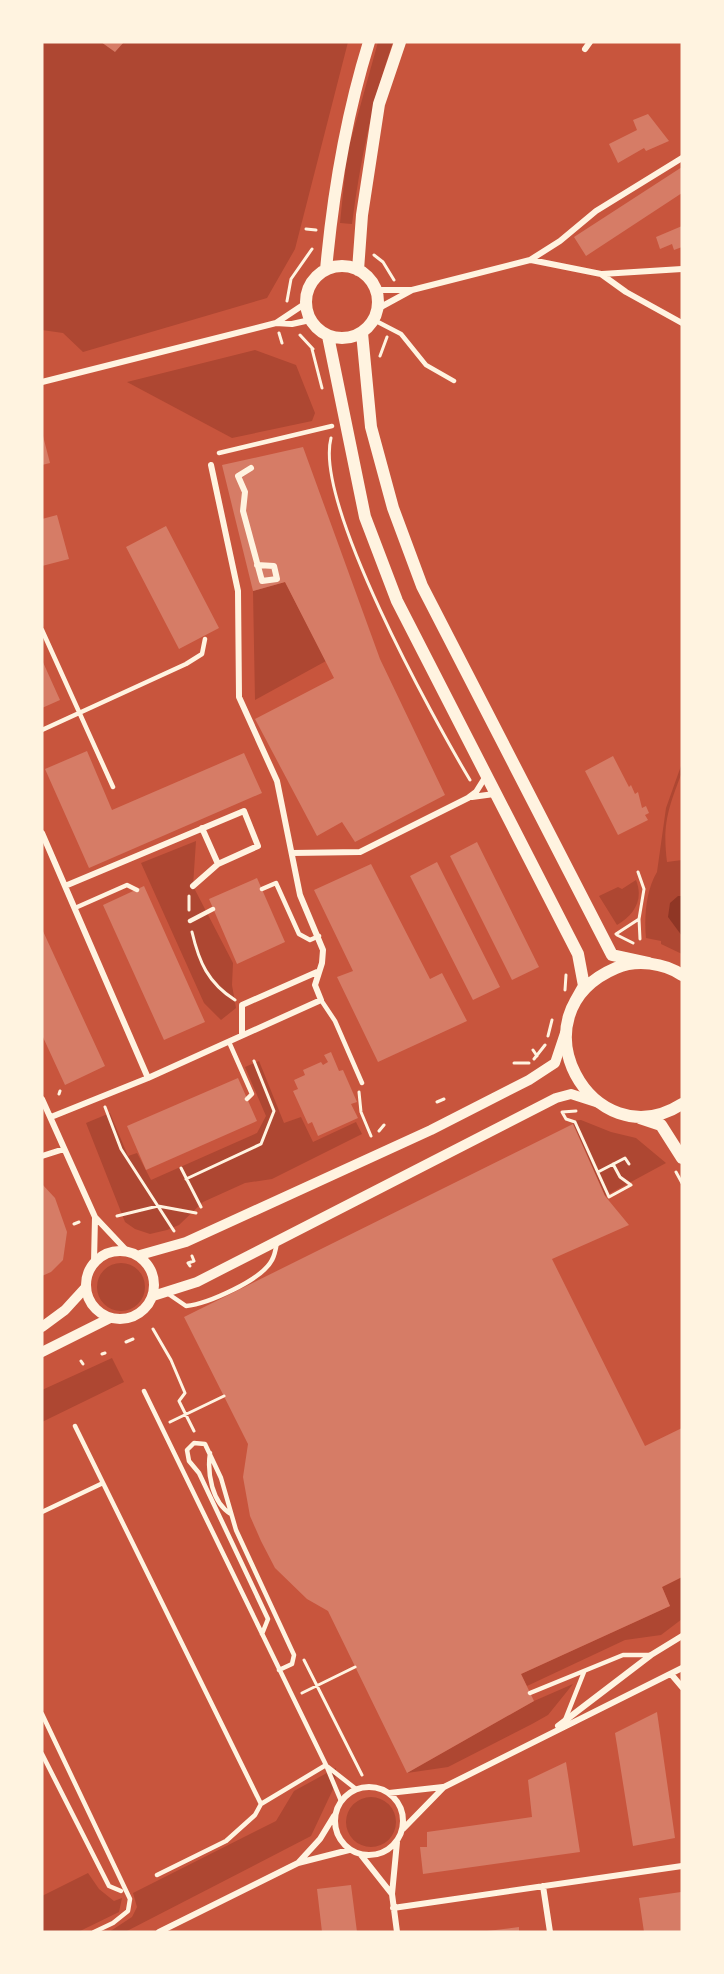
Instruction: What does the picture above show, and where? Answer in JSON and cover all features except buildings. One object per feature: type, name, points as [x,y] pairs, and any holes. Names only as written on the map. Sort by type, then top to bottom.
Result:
[{"type":"main road","points":[[326,270],[337,180],[354,90],[369,42]]},
{"type":"main road","points":[[358,270],[362,215],[379,105],[400,42]]},
{"type":"main road","points":[[336,267],[358,270],[369,277],[376,290],[379,308],[374,320],[362,333],[347,339],[328,336],[310,320],[306,303],[311,284],[326,270],[336,267]]},
{"type":"main road","points":[[362,333],[371,427],[393,508],[422,586],[612,954],[649,963],[680,974]]},
{"type":"main road","points":[[328,336],[365,517],[397,601],[578,954],[584,986],[575,1002],[566,1029],[566,1046],[574,1074],[591,1097],[602,1105],[661,1125],[682,1158]]},
{"type":"main road","points":[[575,1002],[583,991],[603,974],[620,966],[649,963]]},
{"type":"main road","points":[[630,1115],[661,1113],[682,1104]]},
{"type":"street","points":[[585,50],[590,42]]},
{"type":"street","points":[[376,290],[412,290],[530,260],[560,242],[596,211],[682,158]]},
{"type":"street","points":[[530,260],[601,274],[682,269]]},
{"type":"street","points":[[601,274],[626,292],[682,323]]},
{"type":"street","points":[[379,308],[412,290]]},
{"type":"street","points":[[276,323],[306,303]]},
{"type":"street","points":[[42,382],[276,323],[292,324],[310,320]]},
{"type":"street","points":[[51,1117],[148,1078],[321,1000],[315,985],[317,972],[322,963],[319,936],[300,895],[292,853],[283,825],[276,781],[239,697],[238,591],[211,465]]},
{"type":"street","points":[[252,468],[239,473],[238,476],[245,492],[243,511],[257,565]]},
{"type":"street","points":[[292,853],[360,852],[468,798],[476,792],[486,776]]},
{"type":"street","points":[[468,798],[494,794]]},
{"type":"street","points":[[65,886],[243,812],[258,846],[218,864],[193,886]]},
{"type":"street","points":[[202,828],[218,864]]},
{"type":"street","points":[[42,832],[148,1078]]},
{"type":"street","points":[[242,1035],[243,1005],[317,972]]},
{"type":"street","points":[[94,1262],[109,1254],[128,1251],[140,1255],[186,1242],[431,1130],[529,1080],[555,1063],[566,1029]]},
{"type":"street","points":[[153,1296],[197,1282],[556,1098],[571,1094],[602,1105]]},
{"type":"street","points":[[42,1099],[95,1217],[128,1251]]},
{"type":"street","points":[[42,1156],[64,1149]]},
{"type":"street","points":[[95,1217],[94,1262],[88,1273],[86,1287],[96,1308],[110,1318]]},
{"type":"street","points":[[42,1352],[110,1318],[134,1316],[148,1305],[153,1296],[154,1282],[151,1271],[140,1255]]},
{"type":"street","points":[[44,1324],[86,1287]]},
{"type":"street","points":[[548,1734],[651,1655],[682,1636]]},
{"type":"street","points":[[397,1932],[392,1894],[397,1841],[403,1829],[444,1787],[682,1668]]},
{"type":"street","points":[[671,1674],[682,1687]]},
{"type":"street","points":[[298,1863],[320,1839],[341,1801],[357,1789],[376,1788],[389,1793],[444,1787]]},
{"type":"street","points":[[389,1793],[401,1809],[403,1829]]},
{"type":"street","points":[[335,1814],[337,1834],[349,1850],[362,1855],[381,1853],[397,1841]]},
{"type":"street","points":[[159,1932],[298,1863],[349,1850]]},
{"type":"street","points":[[362,1855],[392,1894]]},
{"type":"street","points":[[393,1908],[682,1866]]},
{"type":"street","points":[[543,1886],[550,1932]]},
{"type":"lane","points":[[374,320],[401,334],[426,364],[454,381]]},
{"type":"lane","points":[[219,453],[332,426]]},
{"type":"lane","points":[[42,630],[113,787]]},
{"type":"lane","points":[[42,730],[186,664],[202,654],[205,639]]},
{"type":"lane","points":[[262,889],[276,883],[299,934],[310,940],[319,936]]},
{"type":"lane","points":[[75,908],[127,885],[137,890]]},
{"type":"lane","points":[[190,921],[213,909]]},
{"type":"lane","points":[[321,1000],[335,1020],[362,1083]]},
{"type":"lane","points":[[229,1042],[252,1094],[247,1099]]},
{"type":"lane","points":[[165,1292],[186,1306],[199,1305],[256,1277],[272,1262],[278,1239]]},
{"type":"lane","points":[[144,1391],[326,1765],[341,1801]]},
{"type":"lane","points":[[75,1426],[261,1804]]},
{"type":"lane","points":[[262,1634],[268,1619],[199,1473],[189,1461],[187,1450],[194,1443],[205,1444],[210,1453],[221,1478],[236,1530],[294,1654],[292,1664],[279,1670]]},
{"type":"lane","points":[[210,1453],[208,1475],[223,1510],[232,1515]]},
{"type":"lane","points":[[42,1512],[103,1483]]},
{"type":"lane","points":[[530,1693],[623,1655],[651,1655]]},
{"type":"lane","points":[[564,1722],[584,1672]]},
{"type":"lane","points":[[42,1714],[130,1899],[128,1911],[113,1923],[94,1932]]},
{"type":"lane","points":[[42,1754],[109,1886],[121,1891]]},
{"type":"lane","points":[[157,1875],[226,1841],[255,1815],[261,1804],[326,1765]]},
{"type":"lane","points":[[326,1765],[357,1789]]},
{"type":"path","points":[[306,229],[319,231]]},
{"type":"path","points":[[278,332],[282,343]]},
{"type":"path","points":[[377,366],[382,345]]},
{"type":"path","points":[[310,374],[318,373]]},
{"type":"path","points":[[638,872],[644,889],[639,919],[640,939]]},
{"type":"path","points":[[193,886],[189,898],[190,921],[203,968],[212,982],[243,1005]]},
{"type":"path","points":[[616,934],[639,919]]},
{"type":"path","points":[[611,926],[616,934],[641,948]]},
{"type":"path","points":[[565,992],[566,969]]},
{"type":"path","points":[[514,1064],[529,1064],[537,1056],[545,1046],[552,1020]]},
{"type":"path","points":[[533,1050],[537,1056]]},
{"type":"path","points":[[186,1179],[261,1144],[274,1111],[254,1061]]},
{"type":"path","points":[[362,1099],[361,1112],[371,1136]]},
{"type":"path","points":[[437,1102],[444,1099]]},
{"type":"path","points":[[105,1107],[121,1149],[174,1232]]},
{"type":"path","points":[[562,1112],[566,1119],[575,1122],[609,1197],[631,1185],[620,1177],[613,1164]]},
{"type":"path","points":[[379,1131],[384,1125]]},
{"type":"path","points":[[598,1172],[625,1158],[629,1164]]},
{"type":"path","points":[[180,1168],[201,1207]]},
{"type":"path","points":[[117,1216],[158,1206],[196,1213]]},
{"type":"path","points":[[74,1224],[80,1222]]},
{"type":"path","points":[[190,1266],[188,1263],[194,1261],[192,1256]]},
{"type":"path","points":[[153,1329],[171,1360],[185,1393],[179,1401],[194,1431]]},
{"type":"path","points":[[126,1342],[133,1339]]},
{"type":"path","points":[[161,1427],[224,1396]]},
{"type":"path","points":[[303,1657],[362,1775]]},
{"type":"path","points":[[293,1698],[355,1667]]},
{"type":"shaded area","points":[[42,42],[348,42],[295,249],[267,298],[83,352],[63,333],[42,330]]},
{"type":"shaded area","points":[[378,42],[393,42],[368,132],[352,224],[340,223],[347,154]]},
{"type":"shaded area","points":[[255,350],[296,365],[315,413],[312,421],[232,438],[127,382]]},
{"type":"shaded area","points":[[285,582],[326,661],[255,700],[253,591]]},
{"type":"shaded area","points":[[682,763],[682,772],[673,795],[665,836],[667,862],[682,860],[682,954],[661,944],[661,941],[646,938],[645,921],[648,895],[657,872],[666,808]]},
{"type":"shaded area","points":[[196,841],[193,886],[233,963],[232,985],[236,1008],[221,1020],[204,1003],[141,863]]},
{"type":"shaded area","points":[[636,880],[639,894],[636,906],[628,917],[617,925],[599,896],[618,887],[622,889]]},
{"type":"shaded area","points":[[678,896],[682,896],[682,936],[668,917],[670,903]]},
{"type":"shaded area","points":[[259,1061],[284,1123],[301,1117],[313,1142],[356,1122],[362,1134],[272,1179],[245,1183],[203,1202],[179,1225],[167,1230],[150,1234],[135,1229],[125,1222],[86,1123],[110,1113],[128,1156],[137,1153],[151,1180],[257,1133],[266,1116],[245,1067]]},
{"type":"shaded area","points":[[581,1120],[611,1132],[636,1138],[666,1163],[605,1196],[572,1121]]},
{"type":"shaded area","points":[[121,1263],[138,1270],[145,1287],[138,1304],[121,1311],[104,1304],[97,1287],[104,1270]]},
{"type":"shaded area","points":[[112,1358],[124,1382],[42,1422],[42,1390]]},
{"type":"shaded area","points":[[682,1577],[682,1619],[661,1635],[625,1640],[527,1686],[521,1674],[670,1606],[662,1587]]},
{"type":"shaded area","points":[[573,1684],[548,1715],[532,1724],[448,1767],[407,1773],[534,1701]]},
{"type":"shaded area","points":[[336,1768],[335,1785],[311,1836],[125,1932],[109,1932],[132,1917],[137,1907],[133,1893],[276,1821],[294,1791]]},
{"type":"shaded area","points":[[376,1797],[389,1804],[395,1812],[395,1832],[389,1840],[381,1846],[366,1847],[353,1840],[347,1832],[346,1817],[353,1804],[361,1798]]},
{"type":"shaded area","points":[[88,1873],[99,1889],[114,1901],[122,1898],[119,1912],[78,1932],[42,1932],[42,1896]]}]
